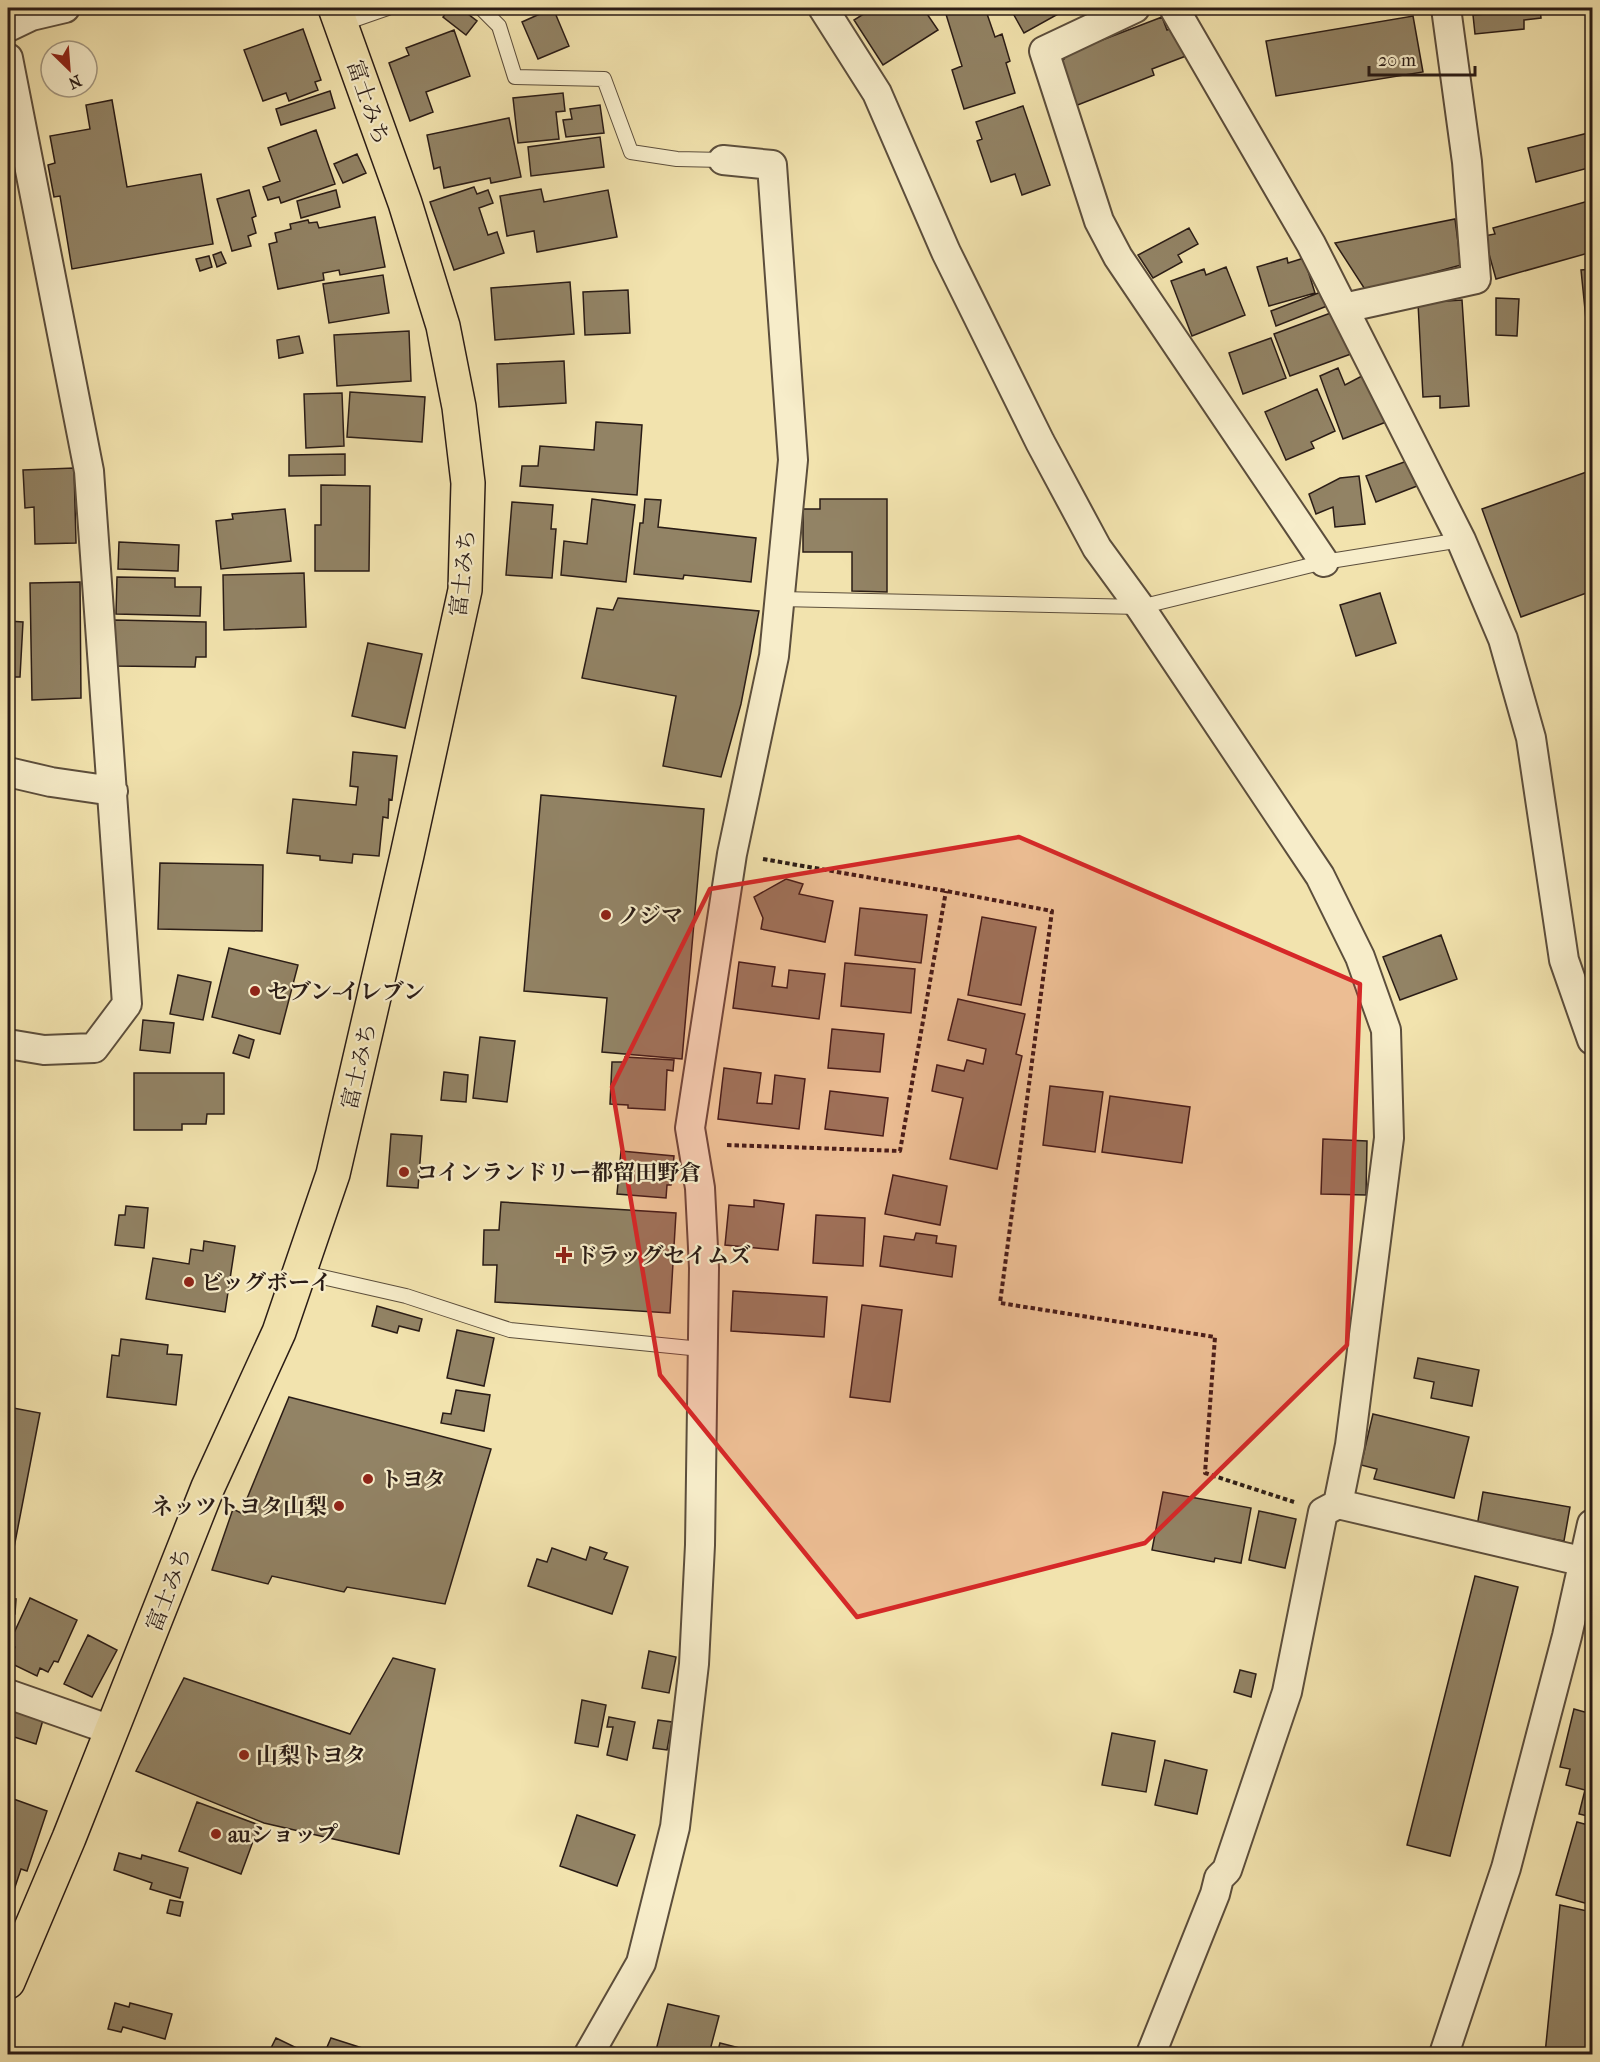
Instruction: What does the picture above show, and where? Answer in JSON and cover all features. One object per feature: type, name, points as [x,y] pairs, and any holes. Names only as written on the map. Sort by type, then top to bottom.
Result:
[{"type":"highway","name":"富士みち","points":[[8,1982],[69,1838],[208,1487],[279,1332],[333,1174],[407,855],[465,590],[468,483],[459,407],[442,326],[405,203],[338,16]]},
{"type":"street","points":[[8,27],[31,16],[65,8]]},
{"type":"street","points":[[823,8],[877,93],[946,252],[1040,442],[1097,548],[1140,607],[1320,876],[1360,957],[1386,1030],[1389,1138],[1350,1445],[1331,1508],[1287,1692],[1227,1870],[1219,1878],[1215,1894],[1151,2055]]},
{"type":"street","points":[[1135,8],[1044,51],[1099,221],[1118,257],[1324,562]]},
{"type":"street","points":[[1174,8],[1311,244],[1461,540],[1503,639],[1531,738],[1564,960],[1593,1040]]},
{"type":"street","points":[[1344,308],[1476,279],[1467,162],[1446,8]]},
{"type":"street","points":[[8,58],[90,471],[127,1004],[94,1048],[44,1050],[8,1044]]},
{"type":"street","points":[[589,2055],[641,1963],[675,1827],[694,1664],[700,1545],[701,1349],[704,1268],[700,1188],[690,1128],[732,854],[774,656],[793,460],[772,165],[723,160]]},
{"type":"street","points":[[8,772],[51,782],[113,791]]},
{"type":"street","points":[[1331,1508],[1585,1562]]},
{"type":"street","points":[[1444,2055],[1506,1868],[1593,1524]]},
{"type":"street","points":[[8,1694],[111,1730]]},
{"type":"lane","points":[[338,16],[388,8]]},
{"type":"lane","points":[[481,8],[499,26],[514,77],[604,79],[631,152],[677,159],[723,160]]},
{"type":"lane","points":[[780,599],[1140,607],[1324,562],[1461,540]]},
{"type":"lane","points":[[300,1272],[406,1296],[510,1330],[701,1349]]},
{"type":"path","points":[[732,854],[1052,911],[1000,1303],[1215,1337],[1205,1473],[1331,1508]]},
{"type":"path","points":[[693,1143],[900,1151],[946,891]]},
{"type":"highlighted area","points":[[1019,837],[1360,984],[1347,1345],[1145,1543],[857,1617],[660,1375],[612,1087],[710,889]]},
{"type":"building","points":[[450,8],[460,8],[477,21],[466,35],[443,17]]},
{"type":"building","points":[[553,8],[569,46],[538,59],[522,22]]},
{"type":"building","points":[[873,8],[923,8],[938,30],[883,65],[854,20]]},
{"type":"building","points":[[957,8],[985,8],[995,37],[1002,34],[1010,61],[1006,63],[1015,93],[964,109],[952,70],[962,66],[945,11]]},
{"type":"building","points":[[1010,8],[1069,8],[1024,33]]},
{"type":"building","points":[[1485,8],[1540,8],[1541,18],[1524,20],[1524,29],[1475,34],[1473,15],[1485,14]]},
{"type":"building","points":[[1413,16],[1423,72],[1276,96],[1266,41]]},
{"type":"building","points":[[1162,17],[1167,30],[1176,27],[1186,56],[1152,69],[1154,75],[1075,106],[1058,62],[1064,59],[1063,55]]},
{"type":"building","points":[[303,29],[321,80],[315,82],[318,90],[289,101],[286,93],[263,101],[244,50]]},
{"type":"building","points":[[454,30],[470,76],[426,92],[433,112],[410,121],[389,63],[409,55],[406,48]]},
{"type":"building","points":[[330,91],[335,108],[281,125],[276,109]]},
{"type":"building","points":[[563,93],[565,111],[556,112],[559,139],[518,143],[513,98]]},
{"type":"building","points":[[112,100],[127,187],[201,174],[213,244],[72,269],[60,196],[54,197],[48,165],[55,163],[50,136],[90,129],[86,105]]},
{"type":"building","points":[[600,105],[604,133],[566,137],[563,120],[572,119],[570,109]]},
{"type":"building","points":[[1023,106],[1050,185],[1022,195],[1015,174],[991,182],[977,141],[982,139],[976,122]]},
{"type":"building","points":[[509,118],[521,177],[491,183],[490,178],[444,188],[440,167],[434,169],[427,135]]},
{"type":"building","points":[[316,130],[335,184],[281,203],[279,197],[268,200],[263,187],[280,181],[268,148]]},
{"type":"building","points":[[1592,132],[1592,167],[1536,182],[1528,148]]},
{"type":"building","points":[[600,137],[604,167],[531,176],[528,147]]},
{"type":"building","points":[[357,154],[366,173],[343,183],[334,164]]},
{"type":"building","points":[[474,187],[477,194],[488,190],[493,203],[479,208],[488,235],[497,232],[504,253],[454,270],[430,202]]},
{"type":"building","points":[[541,189],[544,202],[608,190],[617,237],[537,252],[534,231],[507,236],[500,196]]},
{"type":"building","points":[[249,190],[256,216],[252,218],[256,233],[248,236],[251,246],[232,251],[217,199]]},
{"type":"building","points":[[336,190],[340,207],[301,218],[297,201]]},
{"type":"building","points":[[1592,200],[1592,252],[1496,279],[1484,236],[1495,234],[1493,228]]},
{"type":"building","points":[[375,217],[385,267],[340,275],[339,270],[323,273],[324,280],[278,289],[269,244],[277,242],[275,233],[291,229],[290,224],[308,220],[309,223],[317,222],[319,228]]},
{"type":"building","points":[[1455,219],[1461,265],[1366,291],[1335,243]]},
{"type":"building","points":[[1189,228],[1198,244],[1178,255],[1182,262],[1153,278],[1138,255]]},
{"type":"building","points":[[221,252],[226,263],[217,267],[213,255]]},
{"type":"building","points":[[209,256],[212,267],[200,271],[196,259]]},
{"type":"building","points":[[1287,258],[1288,263],[1304,258],[1315,293],[1269,306],[1257,267]]},
{"type":"building","points":[[1226,267],[1245,315],[1192,336],[1171,281],[1204,269],[1206,275]]},
{"type":"building","points":[[1592,269],[1592,359],[1590,359],[1581,270]]},
{"type":"building","points":[[383,275],[389,313],[329,323],[323,284]]},
{"type":"building","points":[[570,282],[574,334],[495,340],[491,288]]},
{"type":"building","points":[[628,290],[630,333],[585,335],[583,292]]},
{"type":"building","points":[[1321,292],[1327,306],[1276,326],[1271,311]]},
{"type":"building","points":[[1496,298],[1519,299],[1517,336],[1496,335]]},
{"type":"building","points":[[1462,300],[1469,406],[1440,408],[1440,396],[1423,397],[1418,303]]},
{"type":"building","points":[[1336,311],[1351,354],[1290,376],[1274,334]]},
{"type":"building","points":[[409,331],[411,381],[337,386],[334,335]]},
{"type":"building","points":[[299,336],[303,353],[279,358],[277,340]]},
{"type":"building","points":[[1271,338],[1286,378],[1243,394],[1229,353]]},
{"type":"building","points":[[564,361],[566,403],[499,407],[497,364]]},
{"type":"building","points":[[1338,368],[1345,385],[1362,376],[1371,384],[1386,422],[1343,439],[1320,376]]},
{"type":"building","points":[[1317,389],[1335,431],[1311,442],[1314,448],[1286,460],[1265,412]]},
{"type":"building","points":[[350,392],[425,397],[422,442],[347,437]]},
{"type":"building","points":[[342,393],[344,446],[306,448],[304,394]]},
{"type":"building","points":[[596,422],[642,425],[637,495],[520,486],[522,466],[538,466],[540,446],[594,450]]},
{"type":"building","points":[[345,454],[345,475],[289,476],[289,455]]},
{"type":"building","points":[[1407,461],[1417,486],[1376,502],[1366,476]]},
{"type":"building","points":[[74,468],[76,543],[35,544],[34,507],[25,508],[23,470]]},
{"type":"building","points":[[1592,470],[1592,591],[1521,617],[1482,509]]},
{"type":"building","points":[[1359,476],[1365,524],[1335,527],[1333,507],[1316,514],[1309,494],[1340,478]]},
{"type":"building","points":[[321,485],[370,486],[369,571],[315,571],[315,525],[321,525]]},
{"type":"building","points":[[592,499],[635,505],[626,582],[561,575],[564,541],[587,544]]},
{"type":"building","points":[[645,499],[661,500],[658,527],[756,538],[751,582],[684,575],[683,579],[634,574]]},
{"type":"building","points":[[820,499],[887,499],[887,592],[852,591],[852,552],[803,552],[803,509],[820,509]]},
{"type":"building","points":[[512,502],[553,505],[551,529],[556,529],[552,578],[506,575]]},
{"type":"building","points":[[285,509],[291,561],[221,569],[216,521],[233,519],[232,514]]},
{"type":"building","points":[[119,542],[179,545],[178,571],[118,569]]},
{"type":"building","points":[[304,573],[306,627],[224,630],[223,575]]},
{"type":"building","points":[[117,577],[175,578],[175,587],[201,587],[200,616],[116,614]]},
{"type":"building","points":[[80,582],[81,698],[32,700],[30,583]]},
{"type":"building","points":[[1380,593],[1396,643],[1356,656],[1340,605]]},
{"type":"building","points":[[618,598],[759,611],[741,704],[721,777],[663,766],[676,696],[582,678],[597,608],[613,610]]},
{"type":"building","points":[[114,620],[206,622],[206,657],[196,657],[195,667],[114,666]]},
{"type":"building","points":[[8,621],[23,622],[20,677],[8,677]]},
{"type":"building","points":[[368,643],[422,654],[405,728],[352,716]]},
{"type":"building","points":[[353,752],[397,756],[388,818],[383,817],[379,856],[353,854],[352,863],[320,860],[320,856],[287,853],[293,799],[356,805],[358,787],[350,786]]},
{"type":"building","points":[[541,795],[704,809],[682,1059],[602,1052],[607,998],[524,991]]},
{"type":"building","points":[[160,863],[263,865],[262,931],[158,929]]},
{"type":"building","points":[[786,879],[803,884],[799,894],[833,901],[825,942],[761,929],[763,918],[754,897]]},
{"type":"building","points":[[860,908],[927,915],[921,963],[855,955]]},
{"type":"building","points":[[982,917],[1036,927],[1021,1005],[968,995]]},
{"type":"building","points":[[1441,935],[1457,979],[1400,1000],[1383,957]]},
{"type":"building","name":"セブン-イレブン","points":[[229,948],[298,965],[280,1034],[212,1017]]},
{"type":"building","points":[[739,962],[775,967],[772,986],[787,988],[789,970],[825,974],[819,1019],[733,1008]]},
{"type":"building","points":[[845,963],[915,969],[911,1013],[841,1006]]},
{"type":"building","points":[[178,975],[211,982],[203,1020],[170,1014]]},
{"type":"building","points":[[958,999],[1025,1014],[1016,1054],[1022,1056],[997,1169],[950,1159],[963,1098],[932,1091],[937,1065],[964,1071],[967,1060],[983,1064],[986,1049],[948,1040]]},
{"type":"building","points":[[143,1020],[174,1023],[170,1053],[140,1050]]},
{"type":"building","points":[[832,1029],[884,1034],[880,1072],[828,1068]]},
{"type":"building","points":[[239,1035],[254,1040],[249,1058],[233,1053]]},
{"type":"building","points":[[480,1037],[515,1041],[507,1102],[473,1098]]},
{"type":"building","points":[[625,1057],[674,1060],[673,1071],[667,1070],[665,1110],[628,1108],[628,1105],[610,1104],[612,1062],[625,1062]]},
{"type":"building","points":[[724,1068],[761,1073],[757,1103],[772,1104],[775,1075],[805,1079],[799,1129],[718,1119]]},
{"type":"building","points":[[444,1072],[468,1075],[466,1102],[441,1100]]},
{"type":"building","points":[[134,1073],[224,1073],[224,1114],[207,1114],[206,1124],[182,1124],[182,1130],[134,1130]]},
{"type":"building","points":[[1050,1086],[1103,1092],[1095,1152],[1043,1145]]},
{"type":"building","points":[[830,1091],[888,1098],[883,1136],[825,1129]]},
{"type":"building","points":[[1110,1096],[1190,1107],[1182,1163],[1102,1152]]},
{"type":"building","points":[[391,1134],[422,1136],[418,1188],[387,1186]]},
{"type":"building","points":[[1323,1139],[1367,1141],[1366,1195],[1321,1194]]},
{"type":"building","points":[[621,1151],[674,1156],[671,1185],[667,1185],[666,1198],[617,1194]]},
{"type":"building","points":[[893,1175],[947,1186],[940,1225],[885,1214]]},
{"type":"building","points":[[754,1200],[784,1204],[778,1250],[725,1245],[729,1205],[754,1207]]},
{"type":"building","points":[[501,1202],[676,1213],[670,1313],[495,1302],[497,1265],[483,1265],[484,1230],[499,1230]]},
{"type":"building","points":[[126,1206],[148,1208],[144,1248],[115,1245],[119,1215],[125,1215]]},
{"type":"building","points":[[816,1215],[865,1218],[863,1266],[813,1263]]},
{"type":"building","points":[[916,1233],[937,1236],[936,1243],[956,1246],[952,1277],[880,1266],[884,1236],[914,1240]]},
{"type":"building","name":"ビッグボーイ","points":[[204,1241],[235,1246],[225,1312],[146,1299],[153,1258],[189,1264],[191,1249],[203,1251]]},
{"type":"building","points":[[733,1291],[827,1297],[824,1337],[731,1331]]},
{"type":"building","points":[[862,1305],[902,1310],[890,1402],[850,1397]]},
{"type":"building","points":[[377,1306],[422,1319],[419,1331],[399,1326],[397,1333],[372,1326]]},
{"type":"building","points":[[457,1330],[494,1338],[484,1386],[447,1378]]},
{"type":"building","points":[[121,1339],[168,1345],[167,1354],[182,1355],[176,1405],[107,1397],[112,1355],[119,1356]]},
{"type":"building","points":[[1418,1358],[1479,1370],[1472,1406],[1431,1398],[1434,1382],[1414,1378]]},
{"type":"building","points":[[456,1390],[490,1395],[484,1431],[441,1423],[443,1413],[451,1414]]},
{"type":"building","name":"トヨタ","points":[[289,1397],[491,1449],[445,1604],[347,1587],[344,1592],[272,1576],[268,1584],[212,1570],[233,1509],[241,1513]]},
{"type":"building","points":[[8,1407],[40,1413],[12,1558],[8,1557]]},
{"type":"building","points":[[1373,1414],[1469,1437],[1454,1498],[1374,1479],[1377,1469],[1361,1465]]},
{"type":"building","points":[[1163,1492],[1251,1508],[1241,1563],[1215,1558],[1214,1562],[1152,1550]]},
{"type":"building","points":[[1483,1492],[1570,1507],[1564,1541],[1477,1526]]},
{"type":"building","points":[[1259,1511],[1296,1519],[1285,1568],[1249,1560]]},
{"type":"building","points":[[590,1547],[607,1553],[604,1559],[628,1567],[612,1614],[528,1586],[537,1559],[547,1562],[552,1548],[586,1560]]},
{"type":"building","points":[[1475,1576],[1518,1587],[1450,1856],[1407,1845]]},
{"type":"building","points":[[8,1598],[16,1599],[15,1614],[8,1613]]},
{"type":"building","points":[[30,1598],[77,1620],[58,1662],[54,1661],[48,1672],[40,1668],[37,1676],[8,1662],[15,1647],[9,1644]]},
{"type":"building","points":[[88,1635],[117,1650],[92,1697],[64,1684]]},
{"type":"building","points":[[649,1651],[676,1657],[669,1693],[642,1688]]},
{"type":"building","points":[[393,1658],[435,1669],[399,1854],[264,1823],[136,1771],[184,1678],[350,1734]]},
{"type":"building","points":[[1240,1670],[1256,1674],[1251,1697],[1234,1692]]},
{"type":"building","points":[[582,1700],[606,1705],[598,1747],[575,1743]]},
{"type":"building","points":[[8,1709],[43,1720],[36,1744],[8,1735]]},
{"type":"building","points":[[1574,1709],[1592,1714],[1592,1817],[1579,1814],[1585,1790],[1566,1785],[1570,1769],[1560,1767]]},
{"type":"building","points":[[609,1717],[635,1722],[627,1760],[607,1755],[613,1727],[607,1727]]},
{"type":"building","points":[[658,1720],[672,1722],[667,1750],[653,1748]]},
{"type":"building","points":[[1112,1733],[1155,1741],[1146,1792],[1102,1785]]},
{"type":"building","points":[[1165,1760],[1207,1770],[1197,1814],[1155,1805]]},
{"type":"building","points":[[8,1797],[47,1811],[27,1871],[21,1869],[8,1908]]},
{"type":"building","points":[[197,1802],[259,1825],[241,1874],[179,1851]]},
{"type":"building","points":[[577,1815],[635,1835],[617,1886],[560,1866]]},
{"type":"building","points":[[1577,1822],[1592,1826],[1592,1905],[1556,1895]]},
{"type":"building","points":[[119,1853],[141,1859],[142,1855],[188,1868],[180,1898],[150,1889],[152,1883],[114,1870]]},
{"type":"building","points":[[170,1900],[183,1902],[180,1916],[167,1913]]},
{"type":"building","points":[[1560,1905],[1592,1912],[1592,2054],[1545,2054]]},
{"type":"building","points":[[115,2003],[129,2007],[130,2003],[172,2014],[165,2039],[123,2027],[121,2032],[108,2029]]},
{"type":"building","points":[[668,2004],[719,2016],[709,2054],[655,2054]]},
{"type":"building","points":[[276,2038],[301,2050],[299,2054],[268,2054]]},
{"type":"building","points":[[331,2038],[381,2054],[324,2054]]},
{"type":"building","points":[[720,2043],[763,2054],[717,2054]]},
{"type":"place","name":"ノジマ","points":[[606,915]]},
{"type":"place","name":"セブン-イレブン","points":[[255,991]]},
{"type":"place","name":"コインランドリー都留田野倉","points":[[404,1172]]},
{"type":"place","name":"ドラッグセイムズ","points":[[564,1255]]},
{"type":"place","name":"ビッグボーイ","points":[[189,1282]]},
{"type":"place","name":"トヨタ","points":[[368,1479]]},
{"type":"place","name":"ネッツトヨタ山梨","points":[[339,1506]]},
{"type":"place","name":"山梨トヨタ","points":[[244,1755]]},
{"type":"place","name":"auショップ","points":[[216,1834]]}]
